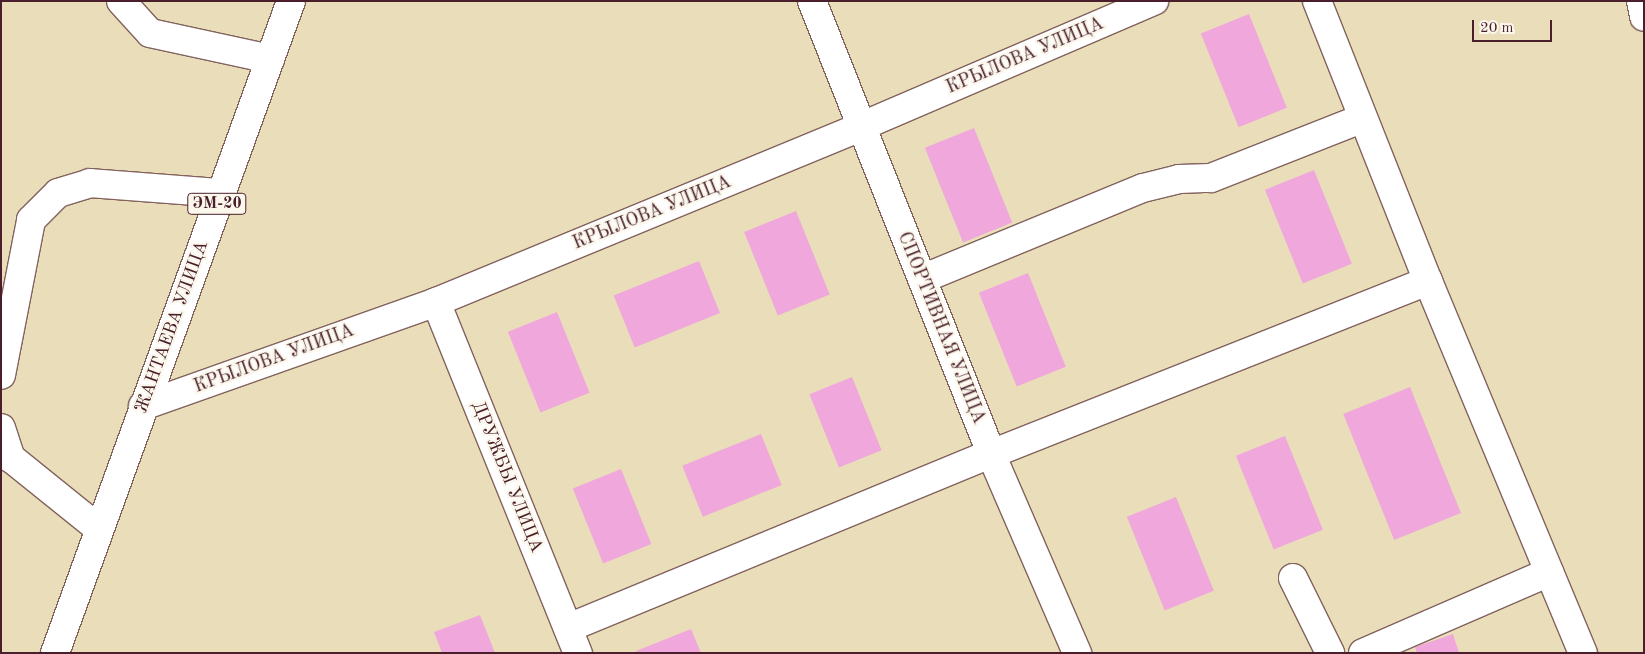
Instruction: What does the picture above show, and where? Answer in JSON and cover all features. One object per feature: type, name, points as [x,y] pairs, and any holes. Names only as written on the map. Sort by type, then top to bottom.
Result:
[{"type":"street","points":[[121,1],[150,33],[270,59]]},
{"type":"street","name":"ЖАНТАЕВА УЛИЦА","points":[[54,653],[291,1]]},
{"type":"street","name":"СПОРТИВНАЯ УЛИЦА","points":[[812,1],[991,454],[1077,653]]},
{"type":"street","name":"КРЫЛОВА УЛИЦА","points":[[143,406],[436,302],[862,126],[1154,1]]},
{"type":"street","points":[[1317,1],[1428,281],[1583,653]]},
{"type":"street","points":[[1641,1],[1644,17]]},
{"type":"street","points":[[922,280],[1143,188],[1179,179],[1211,178],[1363,118]]},
{"type":"street","points":[[1,375],[31,220],[58,194],[90,183],[221,192]]},
{"type":"street","points":[[568,628],[991,454],[1428,281]]},
{"type":"street","name":"ДРУЖБЫ УЛИЦА","points":[[436,302],[578,653]]},
{"type":"street","points":[[1,428],[11,458],[99,529]]},
{"type":"street","points":[[1363,653],[1549,572]]},
{"type":"street","points":[[1293,578],[1330,653]]},
{"type":"building","points":[[1249,14],[1287,108],[1239,127],[1201,33]]},
{"type":"building","points":[[974,128],[1012,223],[963,242],[925,148]]},
{"type":"building","points":[[1314,170],[1352,264],[1303,283],[1265,190]]},
{"type":"building","points":[[796,211],[830,294],[778,315],[744,232]]},
{"type":"building","points":[[699,261],[720,313],[635,347],[614,295]]},
{"type":"building","points":[[1028,273],[1066,367],[1017,386],[979,293]]},
{"type":"building","points":[[557,312],[590,393],[540,413],[508,332]]},
{"type":"building","points":[[852,377],[882,450],[839,467],[809,394]]},
{"type":"building","points":[[1410,387],[1461,513],[1394,540],[1343,414]]},
{"type":"building","points":[[761,434],[782,485],[703,517],[682,466]]},
{"type":"building","points":[[1285,436],[1323,530],[1274,549],[1236,456]]},
{"type":"building","points":[[621,469],[651,544],[603,564],[573,488]]},
{"type":"building","points":[[1176,497],[1214,591],[1165,610],[1127,517]]},
{"type":"building","points":[[480,615],[495,653],[442,653],[434,632]]},
{"type":"building","points":[[691,629],[701,653],[637,653],[636,651]]},
{"type":"building","points":[[1453,634],[1459,653],[1417,653],[1415,647]]}]
